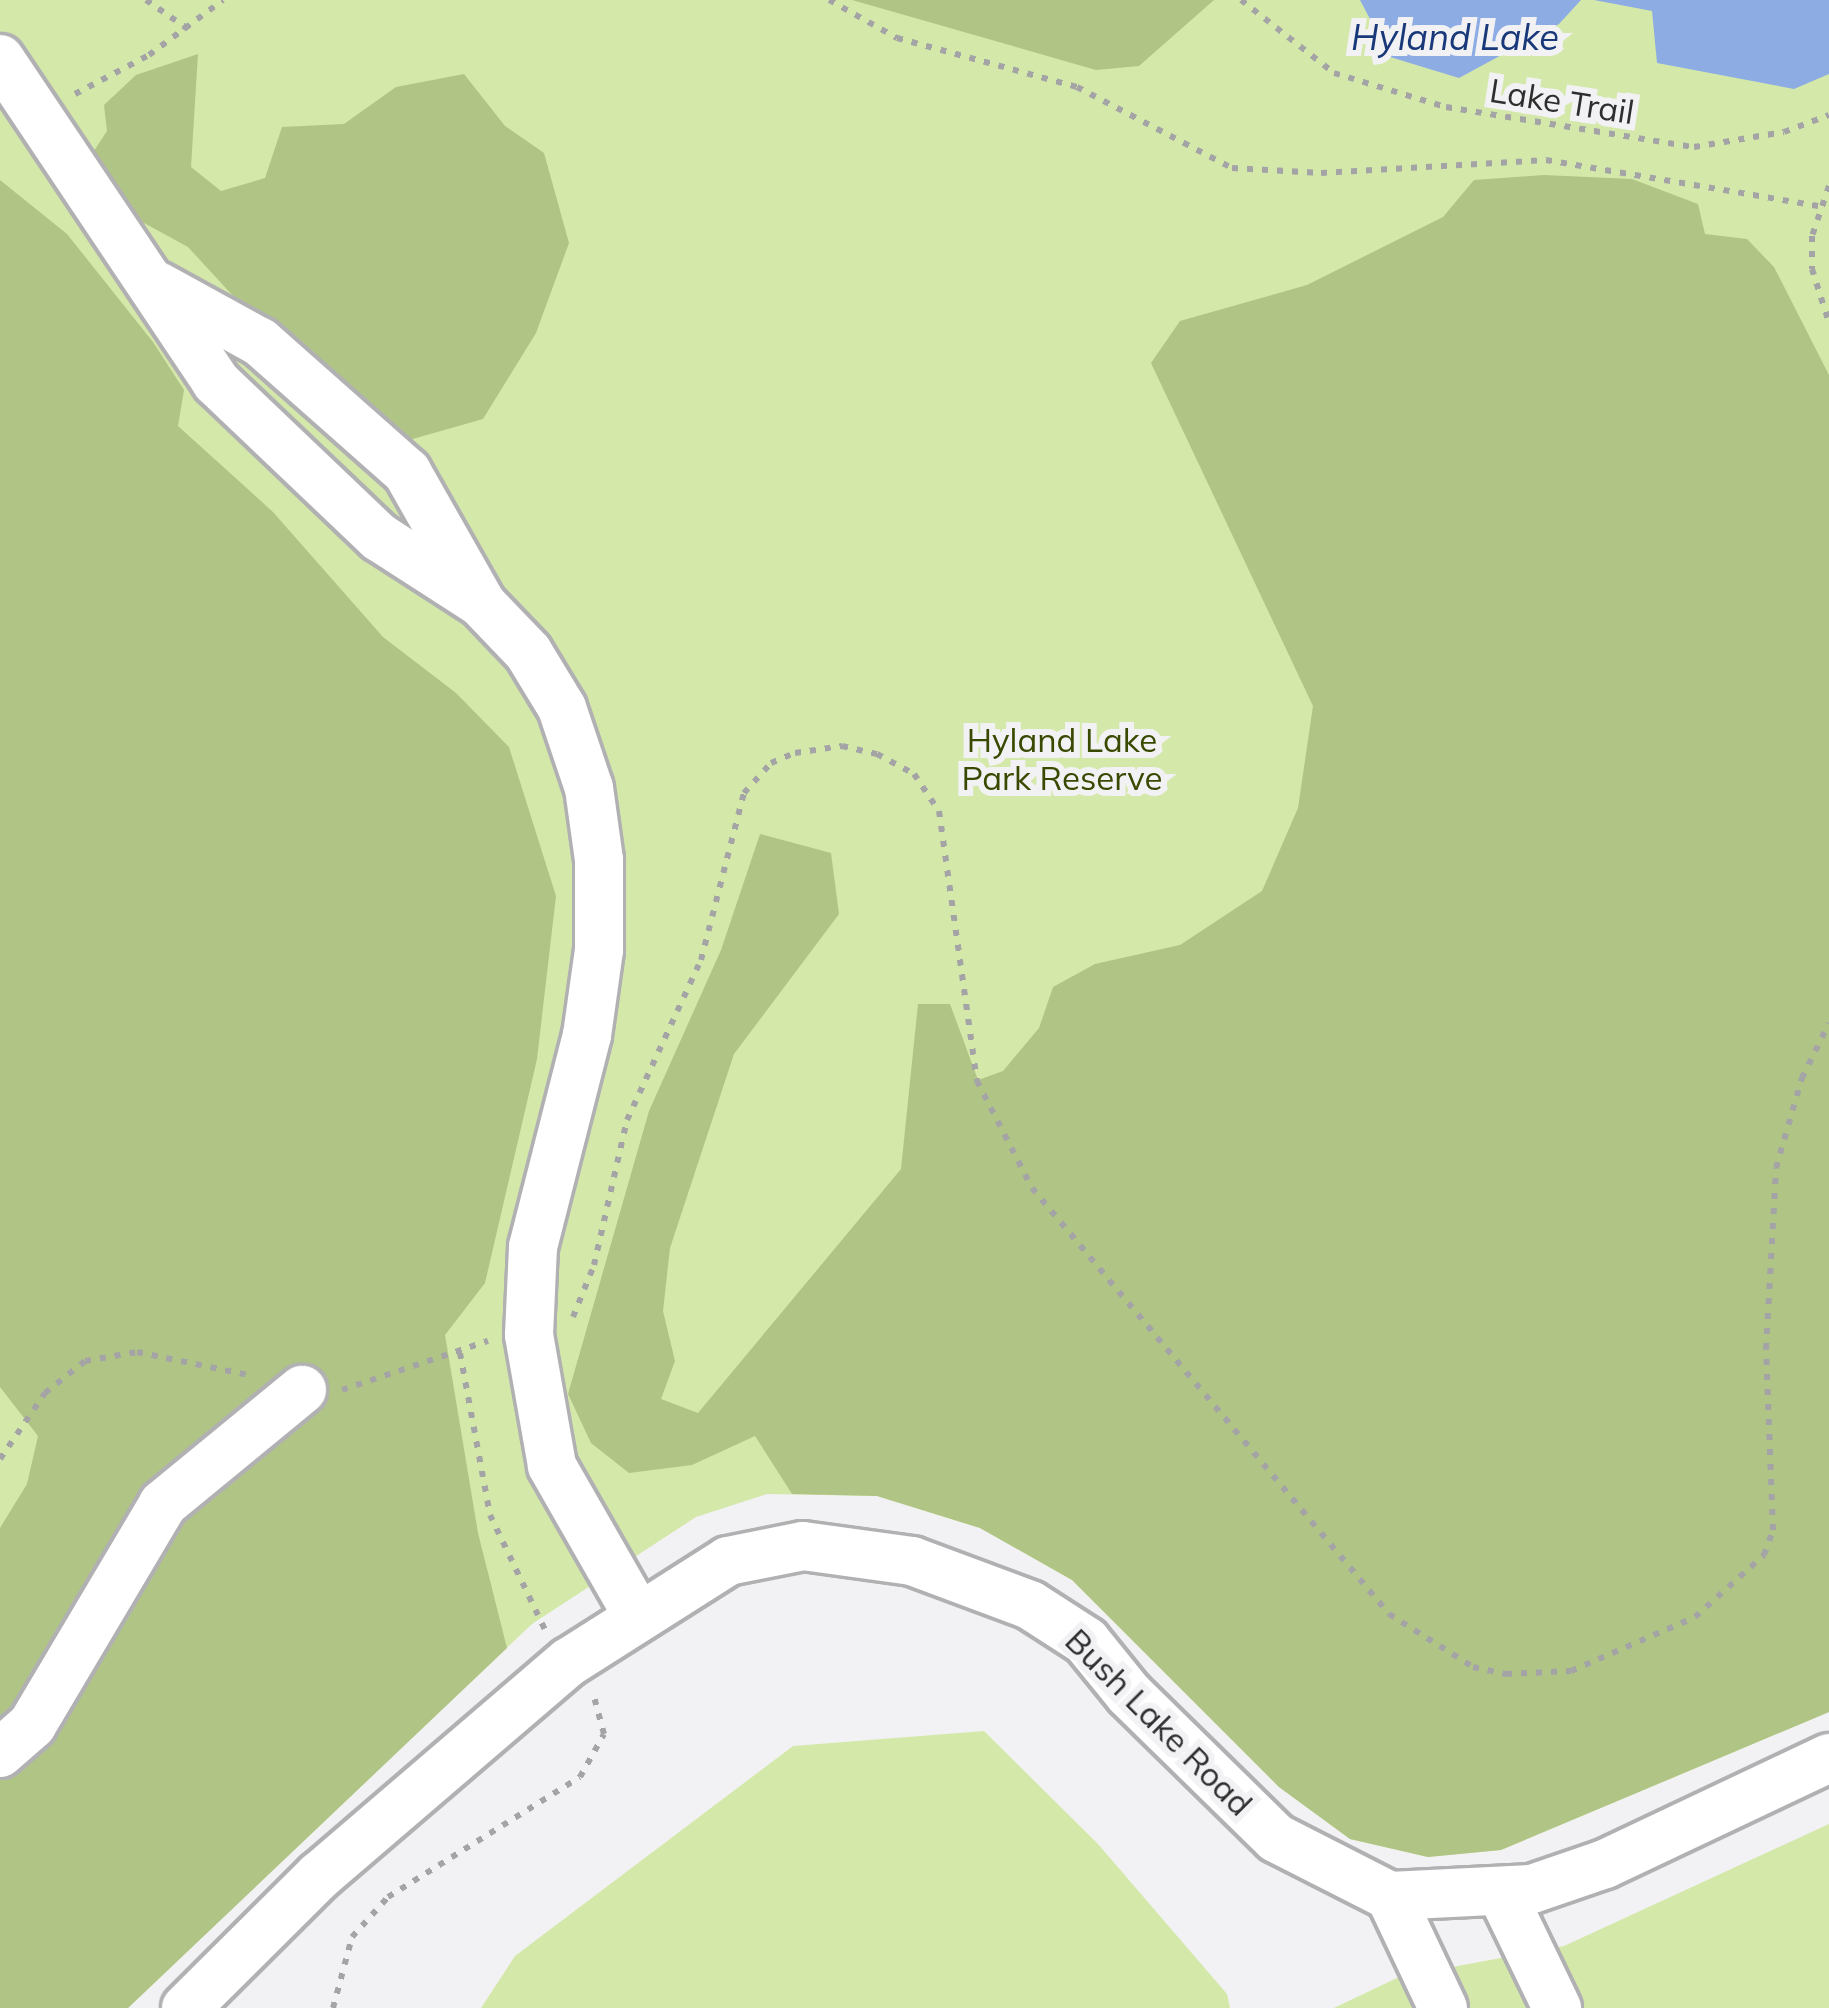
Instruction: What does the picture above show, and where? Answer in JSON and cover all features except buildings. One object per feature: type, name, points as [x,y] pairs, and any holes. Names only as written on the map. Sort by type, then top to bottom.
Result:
[{"type":"street","points":[[0,59],[107,228],[156,285],[216,382],[379,537],[481,603],[528,652],[562,708],[589,788],[599,860],[590,1014],[533,1247],[529,1335],[552,1466],[638,1616]]},
{"type":"street","points":[[156,285],[260,342],[407,472],[481,603]]},
{"type":"street","points":[[0,1753],[32,1725],[163,1504],[302,1390]]},
{"type":"street","name":"Bush Lake Road","points":[[186,2008],[319,1876],[569,1662],[728,1562],[803,1546],[968,1576],[1086,1641],[1276,1838],[1390,1896],[1501,1892],[1605,1864],[1829,1758]]},
{"type":"street","points":[[1501,1892],[1557,2008]]},
{"type":"street","points":[[1390,1896],[1443,2008]]},
{"type":"path","points":[[146,0],[188,28]]},
{"type":"path","points":[[35,116],[188,28],[223,0]]},
{"type":"path","points":[[829,0],[897,38],[1077,87],[1232,168],[1321,173],[1546,160],[1818,206]]},
{"type":"path","name":"Lake Trail","points":[[1241,0],[1334,73],[1447,106],[1694,147],[1784,132],[1829,116]]},
{"type":"path","points":[[1829,186],[1818,206],[1812,269],[1829,323]]},
{"type":"path","points":[[0,1459],[64,1375],[110,1354],[179,1359],[302,1390],[362,1388],[460,1353],[569,1323],[586,1292],[627,1120],[701,959],[743,793],[771,763],[795,753],[842,746],[877,754],[914,775],[940,811],[977,1081],[1033,1188],[1389,1614],[1474,1667],[1506,1675],[1571,1671],[1695,1617],[1749,1574],[1768,1543],[1767,1248],[1776,1168],[1802,1078],[1829,1022]]},
{"type":"path","points":[[333,2008],[352,1937],[388,1897],[580,1777],[604,1734],[598,1699],[520,1589],[490,1515],[460,1353]]},
{"type":"green space","name":"Hyland Lake Park Reserve","points":[[0,0],[1829,0],[1829,1712],[1501,1850],[1428,1857],[1350,1839],[1279,1787],[1072,1580],[980,1528],[877,1496],[767,1494],[696,1517],[532,1624],[128,2008],[0,2008]]},
{"type":"green space","points":[[852,0],[1214,0],[1139,66],[1096,70]]},
{"type":"green space","points":[[198,54],[191,167],[221,191],[265,178],[282,127],[344,124],[396,87],[464,74],[505,126],[544,153],[569,243],[536,333],[483,419],[402,442],[234,297],[188,247],[133,217],[92,154],[107,131],[104,105],[136,75]]},
{"type":"green space","points":[[1543,175],[1632,179],[1698,204],[1705,234],[1747,239],[1774,267],[1829,375],[1829,1712],[1501,1850],[1428,1857],[1350,1839],[1279,1787],[1072,1580],[980,1528],[877,1496],[792,1494],[755,1436],[692,1465],[629,1473],[591,1443],[568,1394],[649,1111],[721,950],[760,834],[831,853],[839,914],[734,1054],[670,1248],[663,1311],[675,1361],[661,1399],[698,1413],[901,1169],[918,1004],[950,1004],[978,1080],[1003,1071],[1039,1028],[1053,987],[1095,964],[1180,945],[1262,891],[1298,808],[1313,706],[1151,363],[1180,321],[1307,285],[1443,217],[1474,180]]},
{"type":"green space","points":[[0,180],[67,234],[153,342],[184,390],[178,426],[273,512],[383,637],[456,693],[509,747],[556,896],[537,1059],[485,1283],[445,1335],[478,1533],[507,1648],[128,2008],[0,2008],[0,1528],[27,1484],[38,1436],[0,1387]]},
{"type":"green space","points":[[984,1731],[1098,1844],[1227,1994],[1230,2008],[481,2008],[515,1956],[793,1746]]},
{"type":"green space","points":[[1829,1824],[1829,2008],[1334,2008],[1399,1977],[1564,1946]]},
{"type":"water","name":"Hyland Lake","points":[[1360,0],[1581,0],[1559,24],[1459,78],[1390,57]]},
{"type":"water","name":"Hyland Lake","points":[[1594,0],[1829,0],[1829,74],[1794,89],[1657,63],[1652,11]]}]
